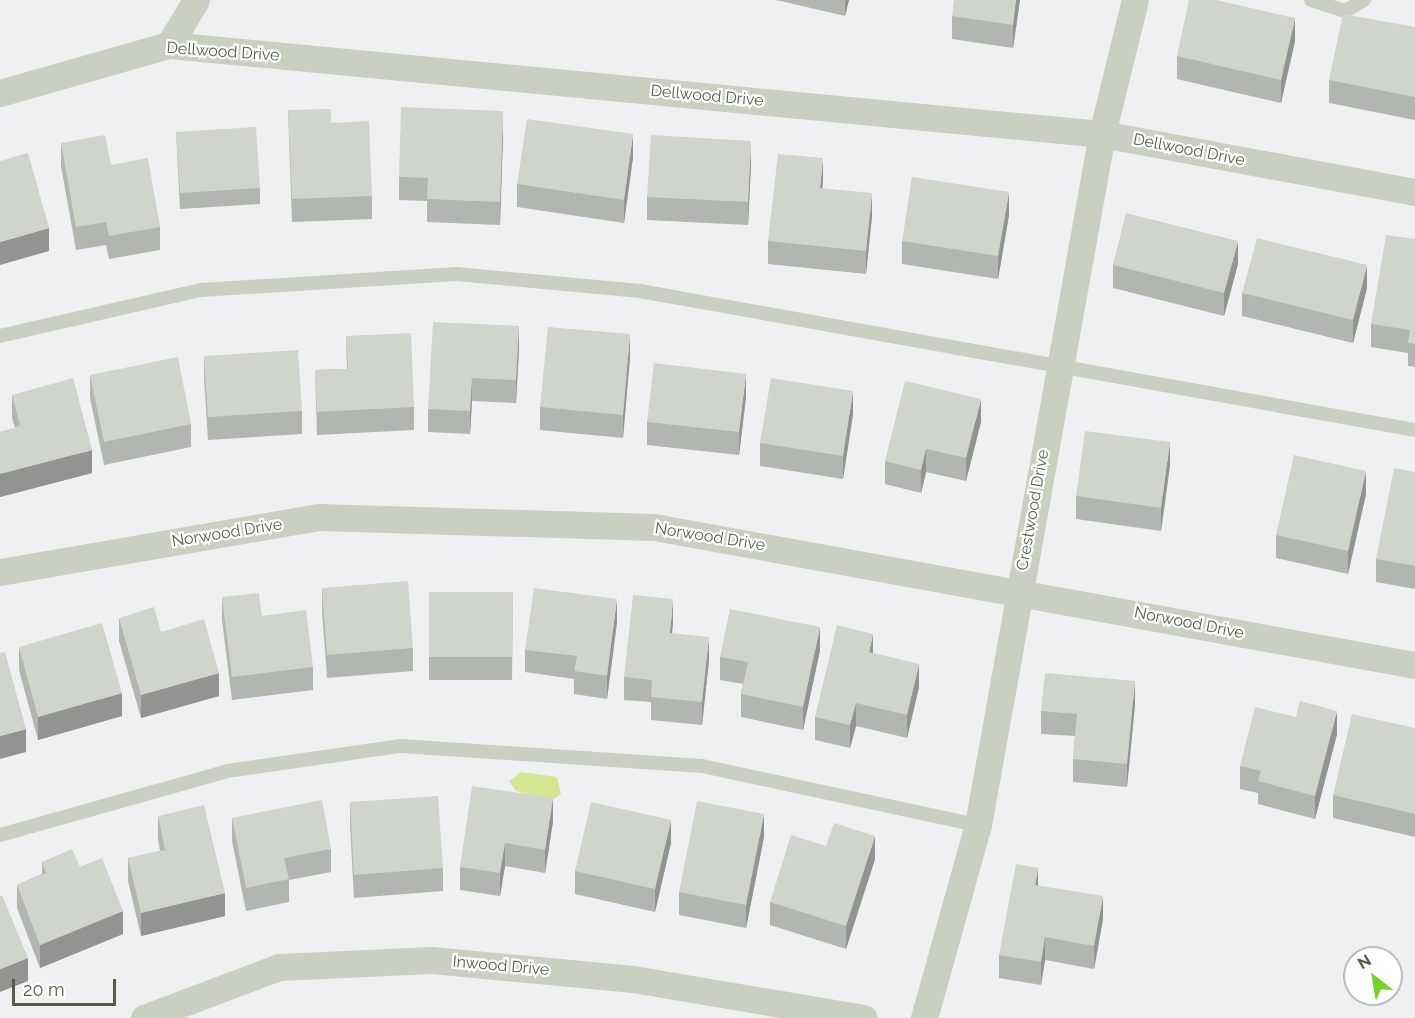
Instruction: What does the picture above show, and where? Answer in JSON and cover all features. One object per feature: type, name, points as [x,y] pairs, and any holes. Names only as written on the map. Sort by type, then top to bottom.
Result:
[{"type":"street","points":[[169,45],[196,0]]},
{"type":"street","name":"Crestwood Drive","points":[[924,1018],[978,825],[1018,591],[1102,134],[1135,0]]},
{"type":"street","name":"Dellwood Drive","points":[[0,93],[169,45],[1102,134],[1415,192]]},
{"type":"street","name":"Norwood Drive","points":[[0,572],[318,517],[654,527],[1018,591],[1415,665]]},
{"type":"street","name":"Inwood Drive","points":[[144,1018],[279,967],[432,960],[633,979],[864,1018]]},
{"type":"lane","points":[[1311,0],[1345,11],[1364,0]]},
{"type":"lane","points":[[0,336],[201,290],[457,274],[640,291],[1415,430]]},
{"type":"lane","points":[[0,835],[227,771],[401,746],[702,766],[978,825]]},
{"type":"shaded area","points":[[521,772],[557,777],[561,794],[551,801],[516,791],[509,781]]},
{"type":"building","points":[[954,0],[1016,0],[1013,25],[952,16]]},
{"type":"building","points":[[1189,0],[1216,0],[1295,18],[1281,80],[1177,56]]},
{"type":"building","points":[[1343,14],[1415,27],[1415,97],[1329,80]]},
{"type":"building","points":[[401,107],[503,111],[500,202],[427,199],[428,178],[399,177]]},
{"type":"building","points":[[331,109],[331,123],[369,121],[372,196],[292,199],[288,110]]},
{"type":"building","points":[[527,119],[633,134],[624,200],[517,184]]},
{"type":"building","points":[[256,127],[260,188],[180,193],[176,132]]},
{"type":"building","points":[[105,135],[111,165],[148,158],[160,227],[109,236],[106,222],[76,227],[61,143]]},
{"type":"building","points":[[651,135],[751,141],[748,202],[647,197]]},
{"type":"building","points":[[28,153],[49,228],[0,242],[0,161]]},
{"type":"building","points":[[778,154],[823,158],[820,188],[872,193],[866,251],[768,241]]},
{"type":"building","points":[[912,177],[1009,192],[998,256],[902,241]]},
{"type":"building","points":[[1126,213],[1238,241],[1224,293],[1113,265]]},
{"type":"building","points":[[1386,235],[1415,239],[1415,344],[1408,343],[1410,330],[1371,324]]},
{"type":"building","points":[[1257,238],[1367,265],[1353,320],[1242,293]]},
{"type":"building","points":[[433,322],[519,326],[516,380],[472,378],[470,411],[428,409]]},
{"type":"building","points":[[548,327],[630,334],[623,415],[540,407]]},
{"type":"building","points":[[411,333],[414,407],[317,412],[315,370],[348,369],[346,336]]},
{"type":"building","points":[[298,350],[302,411],[208,417],[204,356]]},
{"type":"building","points":[[178,357],[191,424],[104,442],[90,375]]},
{"type":"building","points":[[654,363],[746,374],[739,432],[647,422]]},
{"type":"building","points":[[73,378],[92,450],[0,474],[0,432],[20,426],[12,395]]},
{"type":"building","points":[[771,378],[853,391],[843,456],[760,443]]},
{"type":"building","points":[[905,381],[981,399],[966,458],[926,449],[921,470],[885,461]]},
{"type":"building","points":[[1085,431],[1170,442],[1161,508],[1076,496]]},
{"type":"building","points":[[1294,455],[1366,471],[1348,551],[1276,535]]},
{"type":"building","points":[[1394,468],[1415,472],[1415,566],[1376,559]]},
{"type":"building","points":[[408,581],[413,648],[327,655],[322,588]]},
{"type":"building","points":[[534,588],[617,599],[607,676],[574,671],[577,656],[525,650]]},
{"type":"building","points":[[429,592],[513,592],[512,657],[429,657]]},
{"type":"building","points":[[259,593],[262,616],[306,610],[313,667],[232,677],[222,597]]},
{"type":"building","points":[[633,595],[673,599],[670,633],[709,637],[702,702],[651,697],[652,680],[624,677]]},
{"type":"building","points":[[154,607],[161,632],[204,619],[219,673],[141,695],[119,618]]},
{"type":"building","points":[[730,609],[820,627],[803,707],[741,694],[748,662],[720,657]]},
{"type":"building","points":[[102,623],[122,693],[38,717],[19,647]]},
{"type":"building","points":[[837,625],[873,634],[869,652],[919,664],[907,715],[856,703],[850,725],[815,717]]},
{"type":"building","points":[[5,652],[26,729],[0,736],[0,653]]},
{"type":"building","points":[[1045,673],[1135,681],[1127,764],[1073,759],[1077,714],[1041,711]]},
{"type":"building","points":[[1300,701],[1337,711],[1315,796],[1258,781],[1261,771],[1240,766],[1255,707],[1296,717]]},
{"type":"building","points":[[1352,714],[1415,728],[1415,814],[1333,795]]},
{"type":"building","points":[[472,786],[553,798],[545,850],[505,843],[500,873],[460,867]]},
{"type":"building","points":[[438,796],[443,868],[354,875],[350,802]]},
{"type":"building","points":[[322,800],[331,849],[284,858],[289,879],[246,888],[232,818]]},
{"type":"building","points":[[697,801],[764,814],[746,905],[679,892]]},
{"type":"building","points":[[591,802],[671,820],[655,889],[575,871]]},
{"type":"building","points":[[204,805],[225,893],[141,913],[128,858],[165,850],[158,816]]},
{"type":"building","points":[[834,823],[875,836],[846,926],[770,902],[791,835],[826,846]]},
{"type":"building","points":[[72,849],[80,867],[102,858],[123,911],[40,945],[17,885],[46,873],[42,862]]},
{"type":"building","points":[[1016,864],[1038,868],[1035,885],[1103,896],[1094,946],[1045,937],[1041,962],[999,955]]},
{"type":"building","points":[[2,895],[28,958],[0,969],[0,896]]}]
